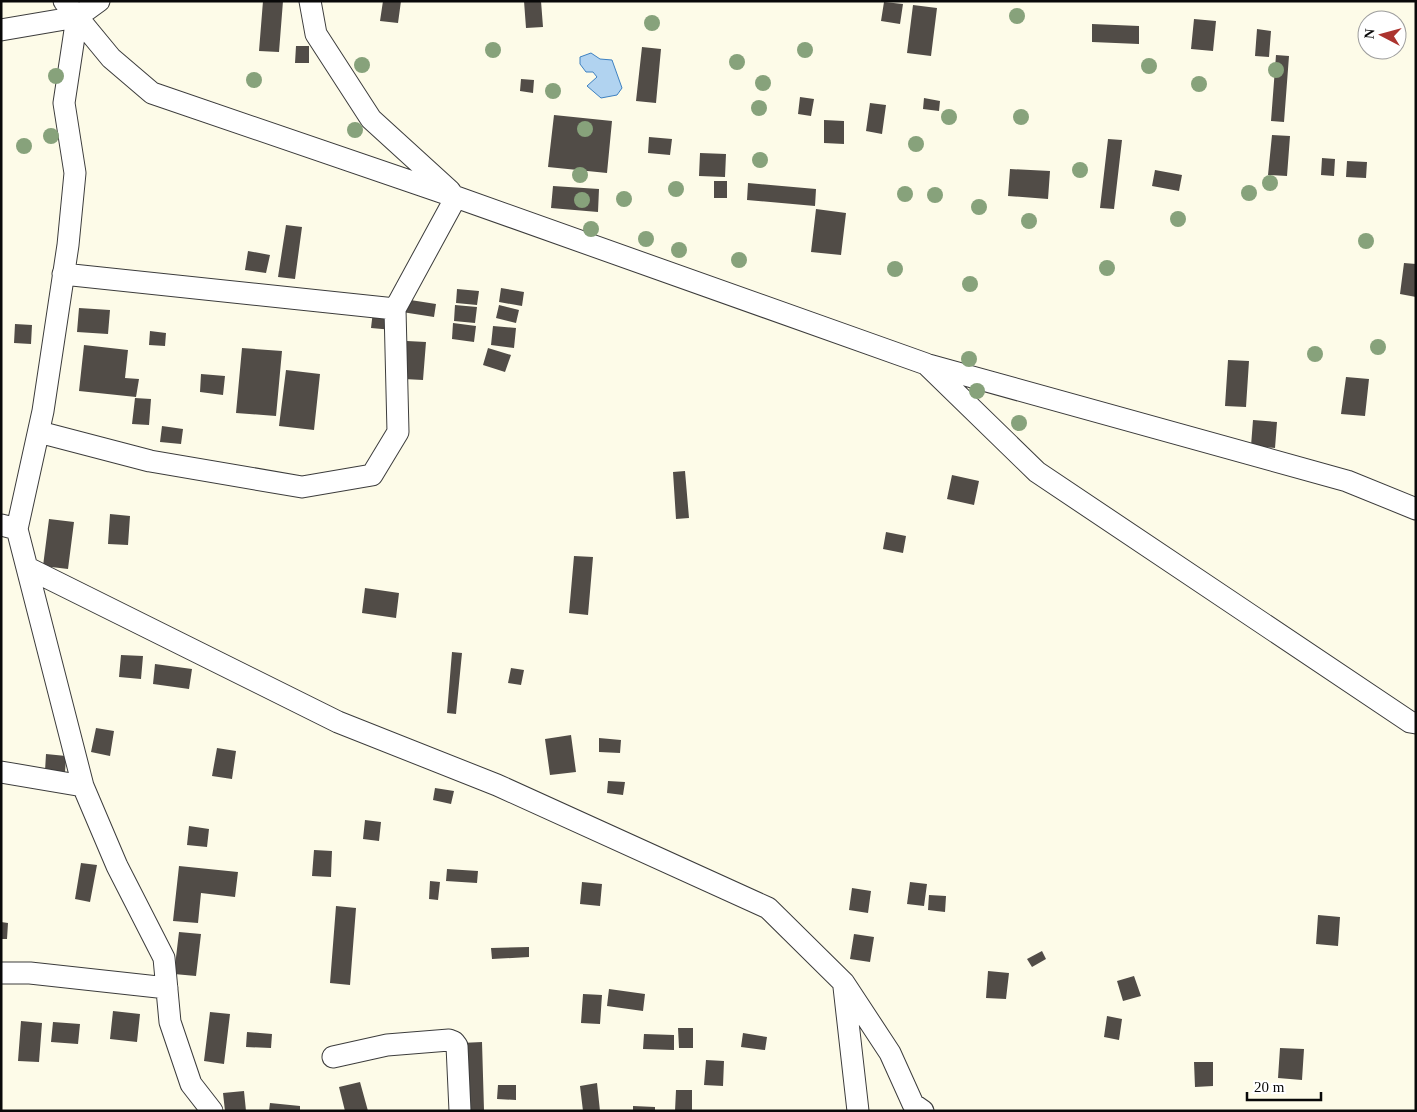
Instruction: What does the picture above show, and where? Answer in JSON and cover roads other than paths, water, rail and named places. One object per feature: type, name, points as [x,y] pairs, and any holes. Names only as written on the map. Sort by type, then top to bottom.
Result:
[{"type":"street","points":[[1,30],[99,1]]},
{"type":"street","points":[[310,1],[316,34],[371,119],[456,196]]},
{"type":"street","points":[[70,9],[111,58],[152,93],[456,196],[926,364],[1347,481],[1416,509]]},
{"type":"street","points":[[70,9],[64,103],[74,173],[63,274],[39,432],[9,527],[28,568],[83,786],[117,866],[164,958],[170,1022],[191,1084],[212,1111]]},
{"type":"street","points":[[39,432],[150,461],[302,488],[372,475],[398,432],[395,309],[456,196]]},
{"type":"street","points":[[63,274],[395,309]]},
{"type":"street","points":[[926,364],[1037,472],[1410,722],[1416,723]]},
{"type":"street","points":[[28,568],[338,722],[506,789],[768,908],[844,983],[890,1052],[913,1104],[923,1111]]},
{"type":"street","points":[[1,772],[83,786]]},
{"type":"street","points":[[1,973],[30,973],[167,988]]},
{"type":"street","points":[[844,983],[858,1111]]},
{"type":"street","points":[[333,1057],[387,1045],[449,1040],[454,1042],[457,1046],[460,1111]]},
{"type":"water","points":[[591,53],[600,59],[612,60],[622,88],[617,95],[601,98],[587,86],[597,77],[593,72],[586,72],[580,64],[580,57]]}]
